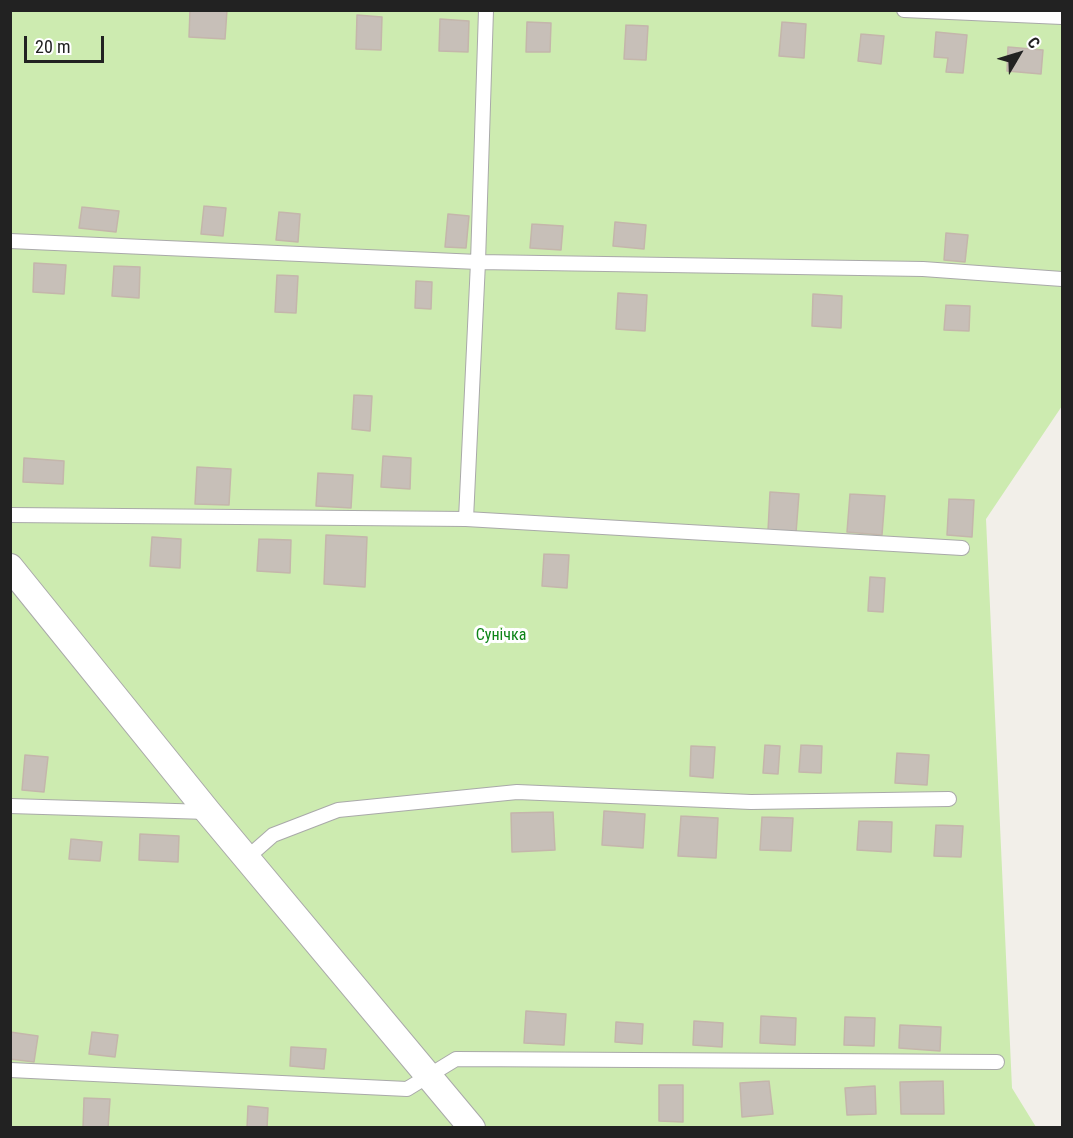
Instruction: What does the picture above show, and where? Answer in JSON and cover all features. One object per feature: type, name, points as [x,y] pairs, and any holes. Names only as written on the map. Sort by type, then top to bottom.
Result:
[{"type":"street","points":[[10,567],[208,812],[248,857],[472,1128]]},
{"type":"lane","points":[[466,519],[478,262],[486,10]]},
{"type":"lane","points":[[904,10],[1062,17]]},
{"type":"lane","points":[[10,241],[478,262],[923,269],[1062,279]]},
{"type":"lane","points":[[10,515],[466,519],[962,548]]},
{"type":"lane","points":[[248,857],[273,835],[338,810],[517,792],[752,802],[949,799]]},
{"type":"lane","points":[[10,806],[208,812]]},
{"type":"lane","points":[[10,1070],[407,1089],[456,1059],[997,1062]]},
{"type":"green space","name":"Сунічка","points":[[10,11],[1062,11],[1062,406],[986,519],[1012,1088],[1036,1127],[11,1127]]},
{"type":"building","points":[[190,10],[227,10],[225,39],[189,37]]},
{"type":"building","points":[[357,15],[382,17],[381,50],[356,49]]},
{"type":"building","points":[[440,19],[469,21],[468,52],[439,51]]},
{"type":"building","points":[[527,22],[551,23],[550,52],[526,52]]},
{"type":"building","points":[[782,22],[806,24],[804,58],[779,56]]},
{"type":"building","points":[[626,25],[648,26],[646,60],[624,59]]},
{"type":"building","points":[[936,32],[967,35],[963,73],[946,72],[948,58],[934,57]]},
{"type":"building","points":[[861,34],[884,36],[881,64],[858,61]]},
{"type":"building","points":[[1008,47],[1043,50],[1041,74],[1007,71]]},
{"type":"building","points":[[204,206],[226,208],[223,236],[201,234]]},
{"type":"building","points":[[82,207],[119,211],[116,232],[79,228]]},
{"type":"building","points":[[279,212],[300,214],[298,242],[276,240]]},
{"type":"building","points":[[448,214],[469,216],[466,248],[445,247]]},
{"type":"building","points":[[615,222],[646,225],[644,249],[613,246]]},
{"type":"building","points":[[532,224],[563,226],[561,250],[530,248]]},
{"type":"building","points":[[946,233],[968,235],[965,262],[944,260]]},
{"type":"building","points":[[34,263],[66,265],[64,294],[33,292]]},
{"type":"building","points":[[114,266],[140,267],[139,298],[112,296]]},
{"type":"building","points":[[277,275],[298,276],[296,313],[275,312]]},
{"type":"building","points":[[416,281],[432,282],[431,309],[415,308]]},
{"type":"building","points":[[618,293],[647,295],[645,331],[616,329]]},
{"type":"building","points":[[813,294],[842,296],[841,328],[812,326]]},
{"type":"building","points":[[946,305],[970,306],[969,331],[944,330]]},
{"type":"building","points":[[354,395],[372,396],[370,431],[352,429]]},
{"type":"building","points":[[383,456],[411,458],[410,489],[381,487]]},
{"type":"building","points":[[24,458],[64,461],[63,484],[23,482]]},
{"type":"building","points":[[197,467],[231,469],[229,505],[195,504]]},
{"type":"building","points":[[318,473],[353,475],[351,508],[316,506]]},
{"type":"building","points":[[770,492],[799,494],[796,533],[768,531]]},
{"type":"building","points":[[850,494],[885,496],[882,535],[847,532]]},
{"type":"building","points":[[949,499],[974,500],[972,537],[947,535]]},
{"type":"building","points":[[326,535],[367,537],[365,587],[324,584]]},
{"type":"building","points":[[152,537],[181,539],[180,568],[150,566]]},
{"type":"building","points":[[259,539],[291,540],[290,573],[257,571]]},
{"type":"building","points":[[544,554],[569,555],[567,588],[542,586]]},
{"type":"building","points":[[870,577],[885,578],[883,612],[868,611]]},
{"type":"building","points":[[765,745],[780,746],[778,774],[763,773]]},
{"type":"building","points":[[801,745],[822,746],[821,773],[799,772]]},
{"type":"building","points":[[691,746],[715,747],[713,778],[690,776]]},
{"type":"building","points":[[897,753],[929,755],[927,785],[895,783]]},
{"type":"building","points":[[25,755],[48,757],[44,792],[22,790]]},
{"type":"building","points":[[604,811],[645,814],[643,848],[602,845]]},
{"type":"building","points":[[553,812],[555,850],[512,852],[511,813]]},
{"type":"building","points":[[681,816],[718,818],[716,858],[678,856]]},
{"type":"building","points":[[762,817],[793,818],[791,851],[760,850]]},
{"type":"building","points":[[859,821],[892,822],[891,852],[857,850]]},
{"type":"building","points":[[936,825],[963,826],[961,857],[934,856]]},
{"type":"building","points":[[140,834],[179,836],[178,862],[139,860]]},
{"type":"building","points":[[71,839],[102,842],[100,861],[69,859]]},
{"type":"building","points":[[526,1011],[566,1014],[564,1045],[524,1043]]},
{"type":"building","points":[[761,1016],[796,1018],[795,1045],[760,1043]]},
{"type":"building","points":[[845,1017],[875,1018],[874,1046],[844,1045]]},
{"type":"building","points":[[694,1021],[723,1023],[722,1047],[693,1045]]},
{"type":"building","points":[[616,1022],[643,1024],[642,1044],[615,1042]]},
{"type":"building","points":[[900,1025],[941,1027],[940,1051],[899,1048]]},
{"type":"building","points":[[10,1032],[38,1036],[34,1062],[10,1059]]},
{"type":"building","points":[[92,1032],[118,1035],[115,1057],[89,1054]]},
{"type":"building","points":[[291,1047],[326,1049],[324,1069],[290,1066]]},
{"type":"building","points":[[769,1081],[773,1114],[742,1117],[740,1083]]},
{"type":"building","points":[[943,1081],[944,1114],[901,1114],[900,1082]]},
{"type":"building","points":[[659,1085],[683,1085],[683,1122],[659,1121]]},
{"type":"building","points":[[875,1086],[876,1114],[847,1115],[845,1088]]},
{"type":"building","points":[[84,1098],[110,1099],[108,1128],[83,1128]]},
{"type":"building","points":[[248,1106],[268,1108],[267,1128],[247,1128]]}]
